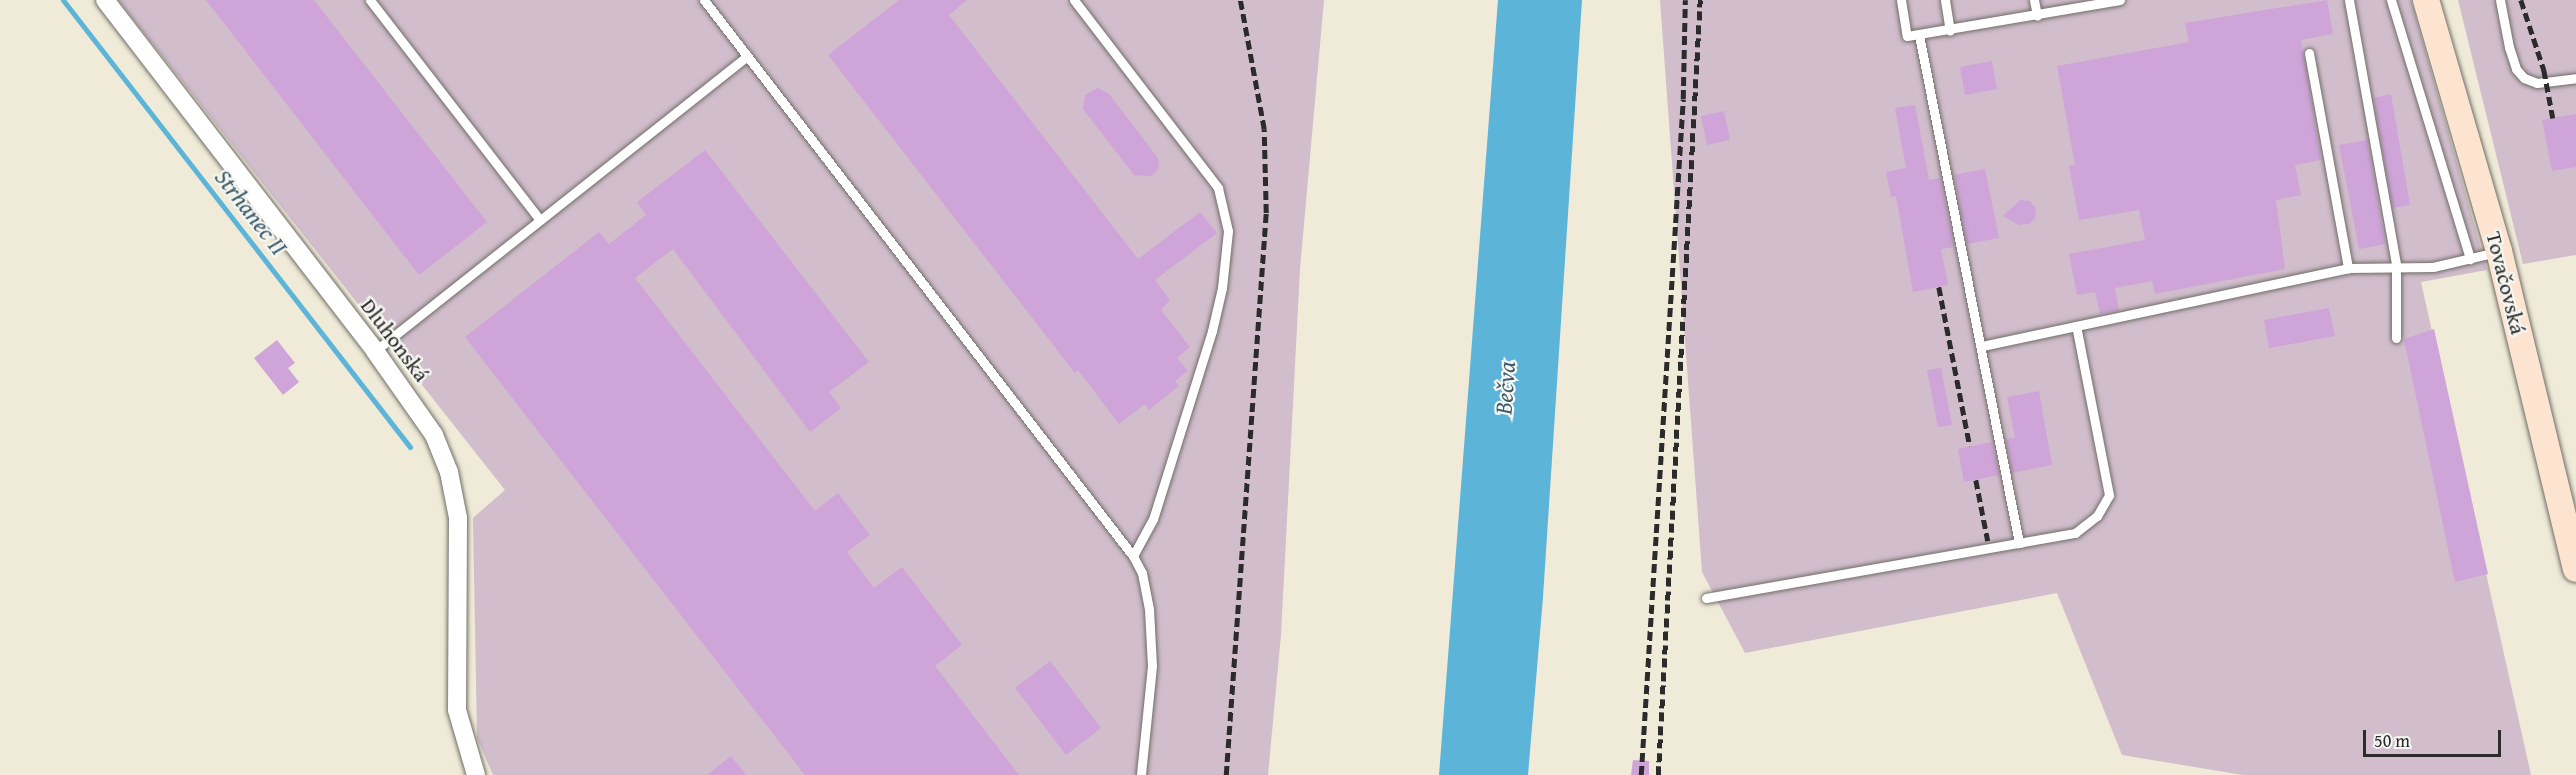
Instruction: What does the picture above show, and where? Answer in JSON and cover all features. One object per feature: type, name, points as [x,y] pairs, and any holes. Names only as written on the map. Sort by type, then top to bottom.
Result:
[{"type":"main road","name":"Tovačovská","points":[[2426,0],[2499,252],[2576,569]]},
{"type":"street","name":"Dluhonská","points":[[105,0],[375,351],[428,426],[449,472],[459,542],[457,710],[476,775]]},
{"type":"lane","points":[[370,0],[540,220]]},
{"type":"lane","points":[[704,0],[1133,556],[1142,573],[1149,609],[1152,666],[1141,775]]},
{"type":"lane","points":[[1074,0],[1218,188],[1228,231],[1222,288],[1212,331],[1153,519],[1133,556]]},
{"type":"lane","points":[[1901,0],[1907,36],[1950,31],[2120,0]]},
{"type":"lane","points":[[1945,0],[1950,31]]},
{"type":"lane","points":[[2034,0],[2037,16]]},
{"type":"lane","points":[[2349,0],[2396,265],[2396,338]]},
{"type":"lane","points":[[2391,0],[2470,259]]},
{"type":"lane","points":[[2500,0],[2509,47],[2516,69],[2524,78],[2537,83],[2576,78]]},
{"type":"lane","points":[[1919,35],[2019,543]]},
{"type":"lane","points":[[2309,52],[2348,268]]},
{"type":"lane","points":[[375,351],[747,56]]},
{"type":"lane","points":[[1982,346],[2348,268],[2396,265],[2433,267],[2499,252]]},
{"type":"lane","points":[[1706,598],[2075,533],[2097,516],[2109,495],[2076,326]]},
{"type":"shaded area","points":[[118,0],[1324,0],[1300,269],[1281,635],[1268,775],[493,775],[477,738],[473,518],[505,490]]},
{"type":"shaded area","points":[[1660,0],[2411,0],[2487,270],[2421,282],[2531,775],[2243,775],[2122,755],[2057,593],[1745,653],[1702,572]]},
{"type":"shaded area","points":[[2458,0],[2576,0],[2576,255],[2523,264]]},
{"type":"water","name":"Bečva","points":[[1498,0],[1582,0],[1543,597],[1528,775],[1439,775]]},
{"type":"building","points":[[206,0],[314,0],[487,222],[419,275]]},
{"type":"building","points":[[899,0],[967,0],[949,15],[1138,259],[1200,212],[1217,233],[1155,280],[1170,300],[1161,310],[1190,347],[1177,358],[1188,371],[1175,381],[1179,386],[1149,410],[1145,404],[1119,424],[1078,370],[1075,373],[828,55]]},
{"type":"building","points":[[2327,0],[2333,34],[2301,40],[2321,160],[2295,165],[2301,195],[2276,200],[2285,269],[2155,294],[2152,281],[2115,288],[2119,310],[2100,314],[2095,292],[2077,295],[2069,254],[2145,240],[2139,210],[2079,220],[2069,166],[2075,165],[2057,66],[2189,42],[2185,23]]},
{"type":"building","points":[[1992,61],[1997,89],[1965,95],[1960,67]]},
{"type":"building","points":[[1098,88],[1109,94],[1158,158],[1159,168],[1152,176],[1134,175],[1083,109],[1085,95]]},
{"type":"building","points":[[2391,94],[2410,205],[2393,208],[2373,98]]},
{"type":"building","points":[[1915,105],[1929,180],[1940,178],[1954,247],[1941,249],[1948,285],[1913,292],[1896,196],[1891,197],[1886,172],[1906,168],[1895,108]]},
{"type":"building","points":[[1724,111],[1730,140],[1707,145],[1701,116]]},
{"type":"building","points":[[2576,114],[2576,167],[2552,171],[2542,120]]},
{"type":"building","points":[[2367,140],[2385,244],[2359,249],[2339,145]]},
{"type":"building","points":[[705,150],[869,362],[829,392],[841,408],[810,432],[673,249],[635,278],[815,511],[838,493],[870,535],[847,552],[874,588],[902,567],[962,645],[935,666],[1019,775],[805,775],[465,337],[599,232],[609,244],[646,215],[637,202]]},
{"type":"building","points":[[1985,169],[1999,238],[1967,244],[1954,175]]},
{"type":"building","points":[[2020,200],[2030,201],[2036,209],[2035,218],[2029,224],[2019,225],[2003,216]]},
{"type":"building","points":[[2329,308],[2335,336],[2269,348],[2264,320]]},
{"type":"building","points":[[2434,329],[2488,574],[2455,582],[2404,339]]},
{"type":"building","points":[[277,340],[295,363],[288,368],[299,382],[283,395],[254,358]]},
{"type":"building","points":[[1941,368],[1952,425],[1938,427],[1927,370]]},
{"type":"building","points":[[2039,391],[2052,465],[2012,473],[2006,439],[2015,438],[2007,397]]},
{"type":"building","points":[[1992,442],[1999,475],[1964,482],[1958,449]]},
{"type":"building","points":[[1050,661],[1101,728],[1066,755],[1015,688]]},
{"type":"building","points":[[731,756],[746,775],[707,775]]},
{"type":"building","points":[[1633,760],[1649,761],[1649,775],[1631,775]]},
{"type":"waterway","name":"Strhanec II","points":[[63,0],[410,447]]},
{"type":"railway","points":[[1226,775],[1266,213],[1264,129],[1240,0]]},
{"type":"railway","points":[[1641,775],[1683,99],[1685,0]]},
{"type":"railway","points":[[1658,775],[1700,0]]},
{"type":"railway","points":[[2521,0],[2544,70],[2553,118]]},
{"type":"railway","points":[[1939,287],[1970,446]]},
{"type":"railway","points":[[1976,480],[1988,541]]}]
